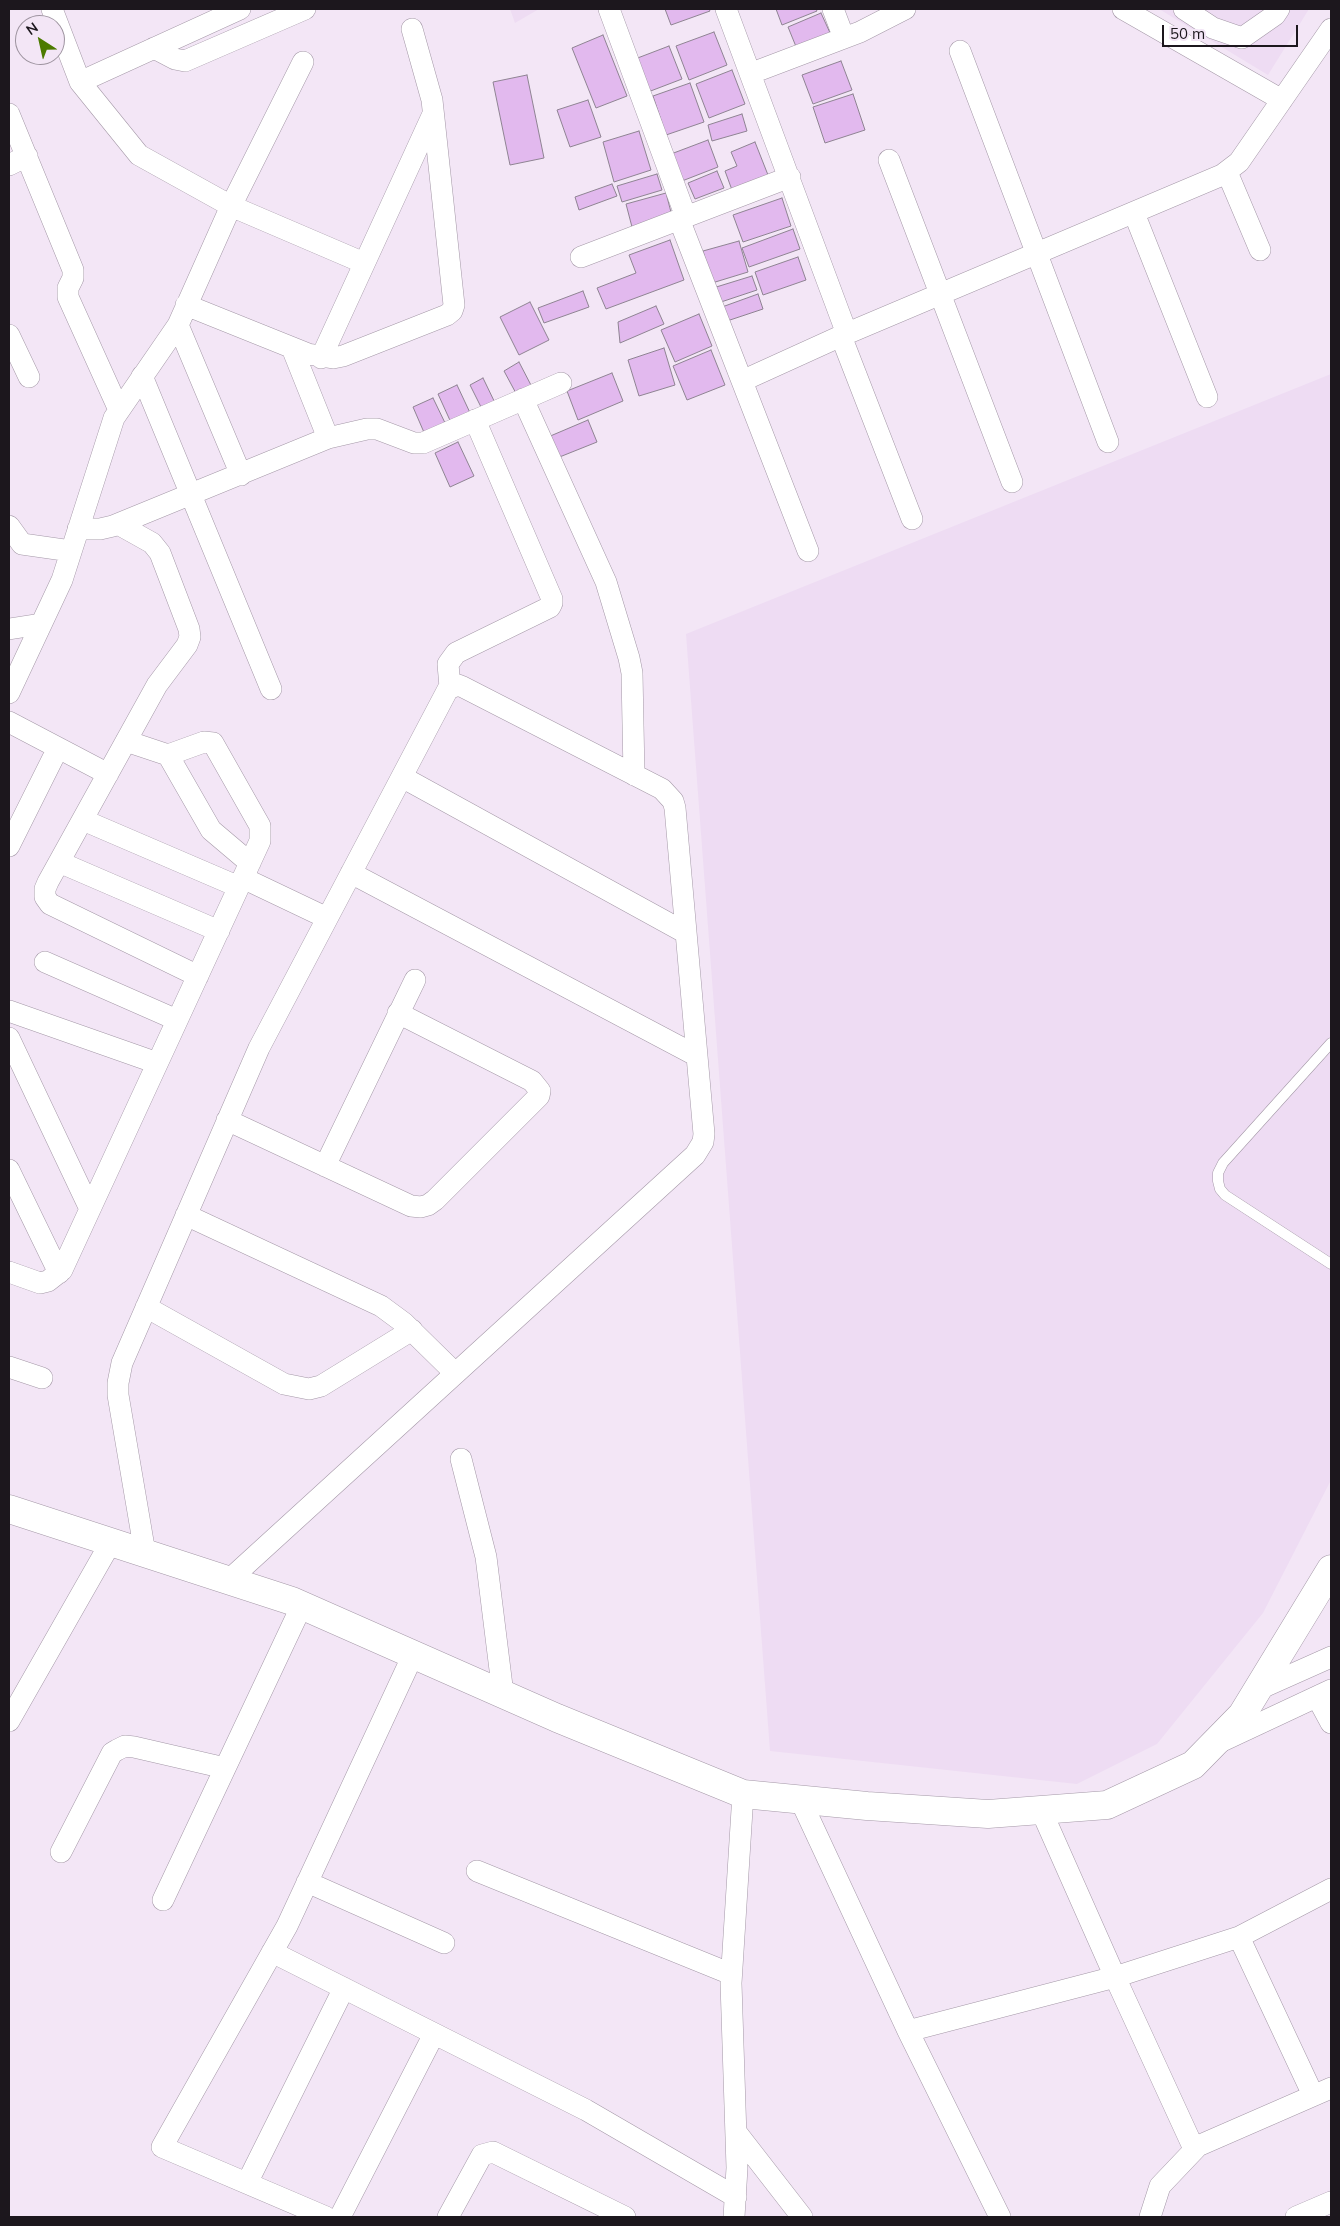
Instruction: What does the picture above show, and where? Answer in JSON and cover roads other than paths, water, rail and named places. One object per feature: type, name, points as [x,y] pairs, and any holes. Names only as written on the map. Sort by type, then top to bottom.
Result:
[{"type":"street","points":[[52,9],[80,82],[139,155],[231,206],[364,263]]},
{"type":"street","points":[[80,82],[240,9]]},
{"type":"street","points":[[154,48],[175,59],[185,60],[305,9]]},
{"type":"street","points":[[609,9],[742,382],[808,552]]},
{"type":"street","points":[[726,9],[752,73],[790,177],[844,335],[912,519]]},
{"type":"street","points":[[833,9],[844,38]]},
{"type":"street","points":[[752,73],[844,38],[905,9]]},
{"type":"street","points":[[1123,9],[1282,100]]},
{"type":"street","points":[[1184,9],[1213,28],[1242,38],[1275,15],[1279,9]]},
{"type":"street","points":[[186,305],[320,358],[342,356],[447,315],[452,311],[454,305],[430,88],[412,29]]},
{"type":"street","points":[[742,382],[844,335],[1207,183],[1228,172],[1239,162],[1331,29]]},
{"type":"street","points":[[960,51],[1108,442]]},
{"type":"street","points":[[9,693],[62,580],[114,418],[178,325],[231,206],[303,62]]},
{"type":"street","points":[[9,114],[18,161],[73,270],[73,278],[68,288],[68,297],[119,410]]},
{"type":"street","points":[[320,358],[433,114]]},
{"type":"street","points":[[888,160],[1012,482]]},
{"type":"street","points":[[1228,172],[1260,250]]},
{"type":"street","points":[[580,257],[790,177]]},
{"type":"street","points":[[1134,213],[1207,397]]},
{"type":"street","points":[[178,325],[241,475]]},
{"type":"street","points":[[9,335],[29,377]]},
{"type":"street","points":[[292,348],[328,438]]},
{"type":"street","points":[[142,376],[271,689]]},
{"type":"street","points":[[78,529],[100,529],[118,524],[328,438],[367,429],[377,430],[414,443],[423,443],[561,383]]},
{"type":"street","points":[[523,399],[606,582],[629,658],[632,673],[634,775]]},
{"type":"street","points":[[145,1554],[118,1383],[122,1364],[258,1048],[450,687],[448,664],[456,653],[550,607],[552,603],[552,598],[475,420]]},
{"type":"street","points":[[118,524],[152,543],[160,552],[189,629],[190,637],[157,685],[59,862],[45,889],[45,897],[50,904],[198,976]]},
{"type":"street","points":[[9,526],[22,544],[71,551]]},
{"type":"street","points":[[9,629],[41,624]]},
{"type":"street","points":[[229,1580],[700,1149],[704,1134],[675,808],[669,795],[662,789],[463,687],[458,685],[450,687]]},
{"type":"street","points":[[9,722],[108,774]]},
{"type":"street","points":[[9,1272],[40,1283],[48,1281],[59,1273],[260,841],[260,826],[216,746],[208,742],[168,755],[126,741]]},
{"type":"street","points":[[9,846],[58,748]]},
{"type":"street","points":[[168,755],[211,830],[244,876]]},
{"type":"street","points":[[402,777],[686,933]]},
{"type":"street","points":[[83,820],[244,876],[327,918]]},
{"type":"street","points":[[59,862],[219,931]]},
{"type":"street","points":[[351,873],[697,1056]]},
{"type":"street","points":[[44,962],[177,1020]]},
{"type":"street","points":[[325,1166],[415,980]]},
{"type":"street","points":[[9,1011],[157,1063]]},
{"type":"street","points":[[227,1120],[411,1206],[421,1207],[428,1205],[538,1096],[540,1090],[532,1080],[398,1013]]},
{"type":"street","points":[[9,1038],[90,1209]]},
{"type":"street","points":[[9,1170],[59,1273]]},
{"type":"street","points":[[186,1215],[382,1306],[412,1330],[455,1373]]},
{"type":"street","points":[[146,1308],[284,1384],[309,1389],[321,1386],[412,1330]]},
{"type":"street","points":[[9,1367],[42,1378]]},
{"type":"street","points":[[461,1459],[486,1557],[503,1694]]},
{"type":"street","points":[[9,1509],[302,1605],[557,1718],[744,1794],[988,1814],[1107,1805],[1193,1765],[1242,1715],[1331,1569]]},
{"type":"street","points":[[10,1715],[111,1542]]},
{"type":"street","points":[[163,1900],[302,1605]]},
{"type":"street","points":[[326,2217],[162,2147],[272,1952],[307,1882],[413,1655]]},
{"type":"street","points":[[1257,1690],[1331,1657]]},
{"type":"street","points":[[1212,1746],[1324,1694],[1331,1723]]},
{"type":"street","points":[[61,1852],[112,1753],[117,1750],[125,1746],[134,1747],[225,1768]]},
{"type":"street","points":[[735,2207],[736,2132],[731,1974],[744,1794]]},
{"type":"street","points":[[800,1799],[908,2030],[1000,2217]]},
{"type":"street","points":[[1041,1810],[1194,2149]]},
{"type":"street","points":[[477,1871],[731,1974]]},
{"type":"street","points":[[307,1882],[444,1943]]},
{"type":"street","points":[[908,2030],[1115,1977],[1239,1937],[1331,1889]]},
{"type":"street","points":[[1150,2217],[1160,2186],[1194,2149],[1322,2092],[1239,1937]]},
{"type":"street","points":[[272,1952],[586,2110],[735,2207]]},
{"type":"street","points":[[247,2183],[344,1988]]},
{"type":"street","points":[[340,2217],[434,2034]]},
{"type":"street","points":[[736,2132],[802,2217]]},
{"type":"street","points":[[448,2217],[482,2155],[493,2152],[625,2217]]},
{"type":"street","points":[[1296,2217],[1326,2208]]},
{"type":"lane","points":[[1331,1043],[1223,1163],[1218,1173],[1220,1189],[1225,1195],[1331,1264]]}]
